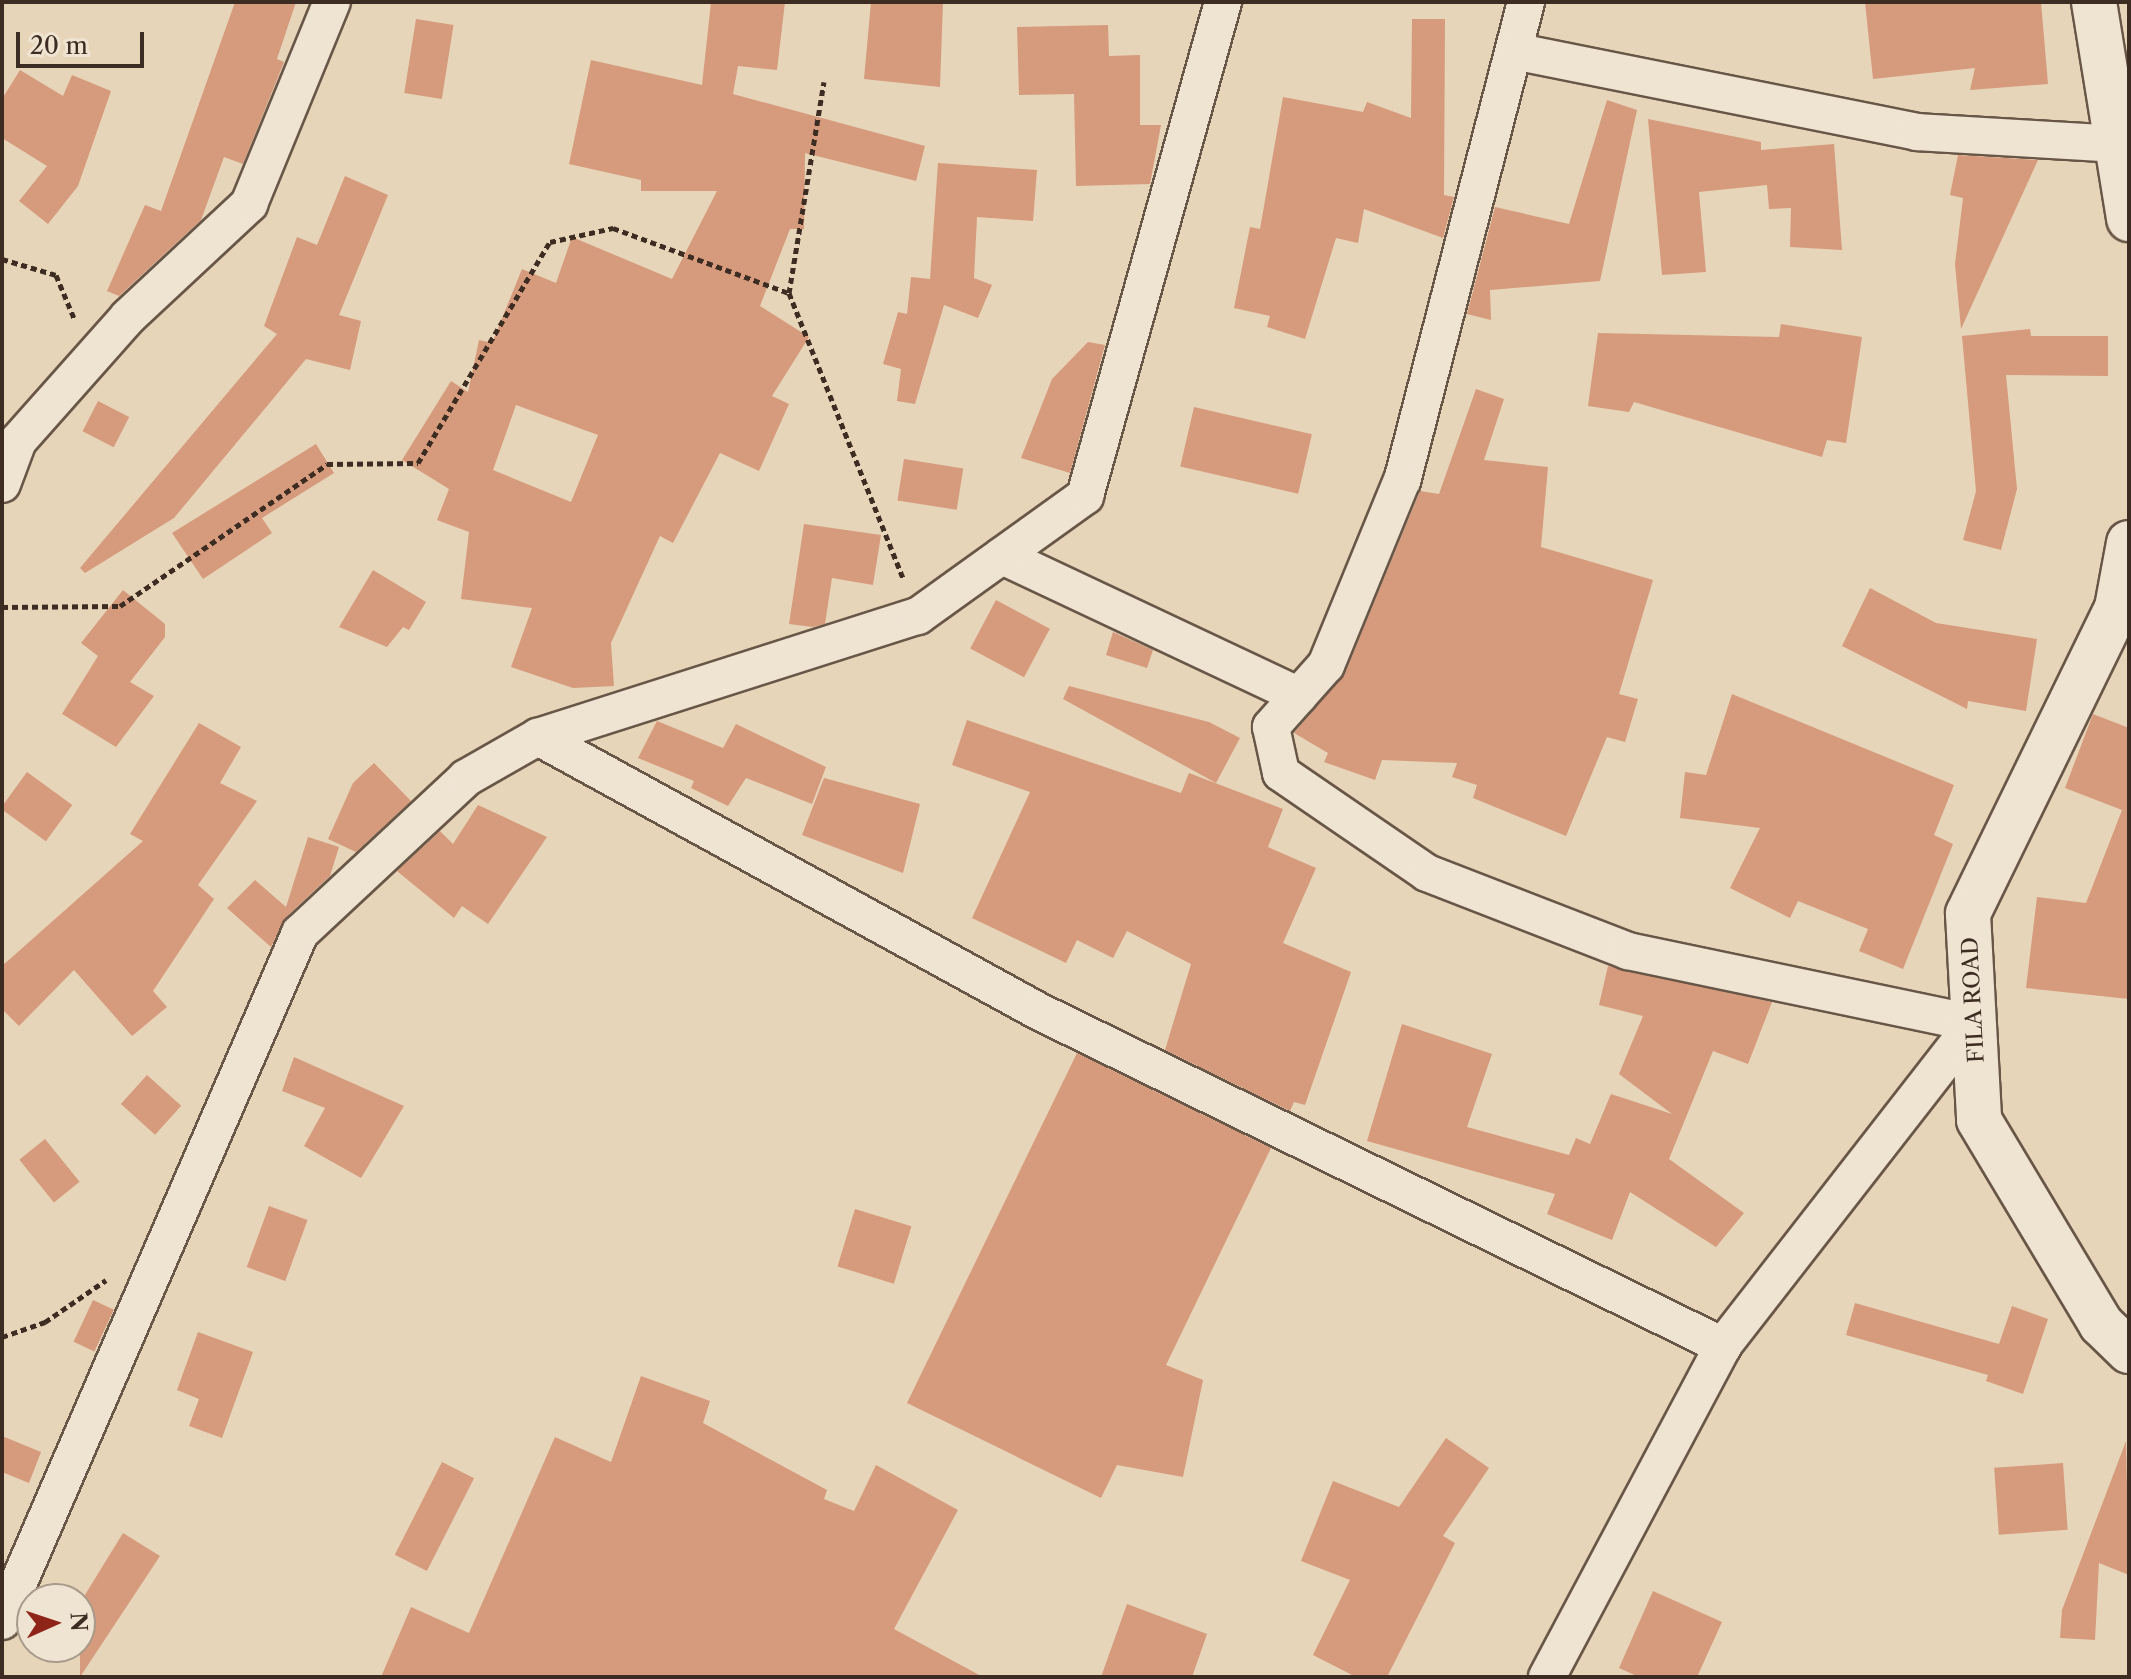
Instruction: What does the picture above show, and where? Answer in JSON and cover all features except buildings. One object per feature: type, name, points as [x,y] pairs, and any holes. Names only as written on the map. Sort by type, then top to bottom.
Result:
[{"type":"street","points":[[2,484],[18,441],[128,317],[249,204],[332,2]]},
{"type":"street","points":[[2,1621],[300,933],[466,778],[538,737],[918,616],[1085,496],[1223,2]]},
{"type":"street","points":[[1526,2],[1518,52],[1402,480],[1326,665],[1271,727],[1281,773],[1427,873],[1628,951],[1974,1023],[1723,1346],[1547,1677]]},
{"type":"street","points":[[2094,2],[2129,219]]},
{"type":"street","points":[[1518,52],[1917,132],[2118,144]]},
{"type":"street","name":"FILA ROAD","points":[[2129,543],[2117,608],[1968,914],[1979,1120],[2101,1324],[2129,1351]]},
{"type":"street","points":[[1002,556],[1299,696]]},
{"type":"street","points":[[538,737],[1038,1011],[1723,1346]]},
{"type":"path","points":[[824,82],[789,293],[918,616]]},
{"type":"path","points":[[2,607],[120,606],[327,464],[418,463],[550,242],[613,228],[789,293]]},
{"type":"path","points":[[2,259],[56,275],[76,322],[71,332]]},
{"type":"path","points":[[2,1337],[45,1322],[167,1239]]}]
